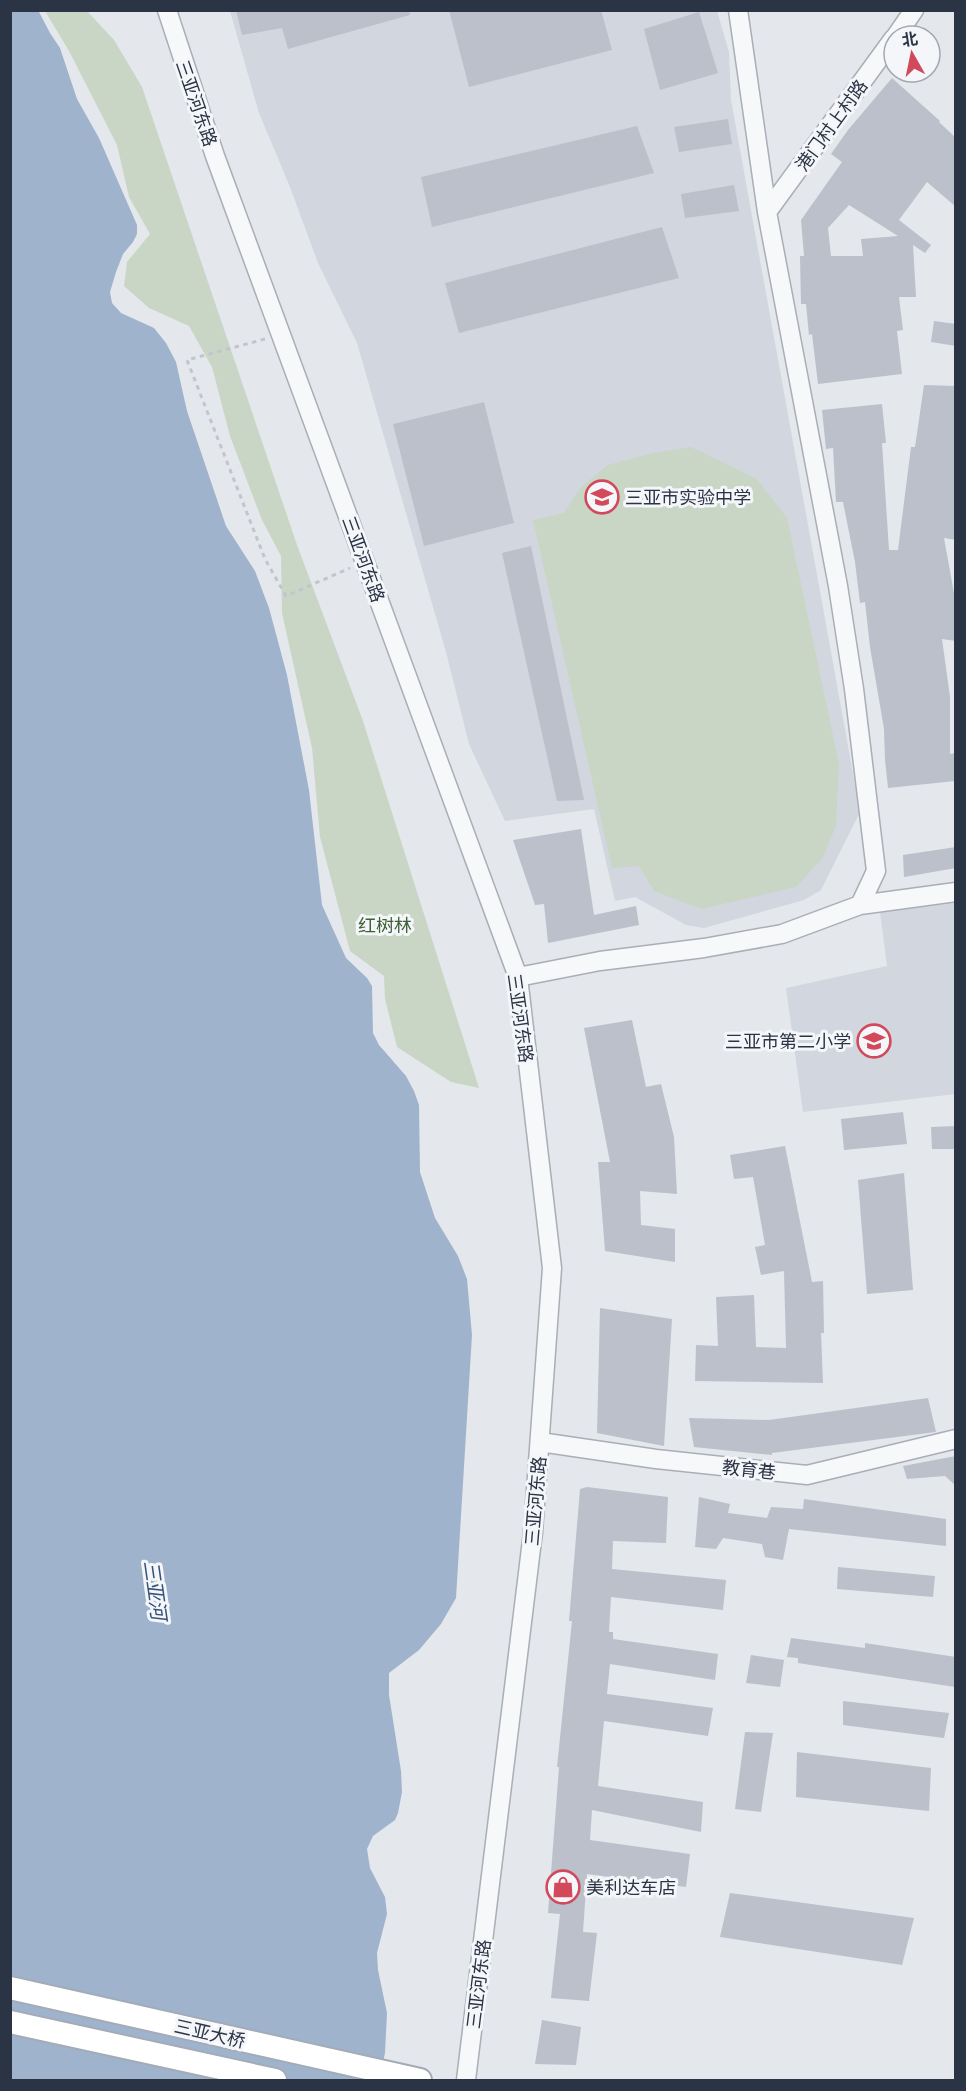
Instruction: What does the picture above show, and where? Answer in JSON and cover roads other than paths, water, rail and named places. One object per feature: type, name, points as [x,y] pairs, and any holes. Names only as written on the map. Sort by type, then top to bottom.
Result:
[{"type":"main road","name":"三亚大桥","points":[[10,1988],[415,2079]]},
{"type":"main road","name":"三亚大桥","points":[[10,2022],[274,2080]]},
{"type":"street","name":"三亚河东路","points":[[166,10],[215,156],[518,977],[552,1268],[533,1532],[466,2080]]},
{"type":"street","points":[[738,10],[767,212],[838,586],[854,689],[876,871],[860,905]]},
{"type":"street","name":"港门村上村路","points":[[904,24],[914,10]]},
{"type":"street","name":"港门村上村路","points":[[767,212],[882,55]]},
{"type":"street","points":[[518,977],[600,961],[704,948],[782,934],[860,905],[956,892]]},
{"type":"street","name":"教育巷","points":[[540,1442],[656,1459],[807,1475],[956,1439]]},
{"type":"water","name":"三亚河","points":[[38,10],[60,48],[77,99],[99,138],[137,225],[137,234],[123,254],[116,272],[110,292],[112,303],[121,313],[154,328],[166,343],[176,362],[187,411],[226,526],[255,571],[269,608],[287,675],[309,790],[322,905],[346,958],[372,986],[373,1033],[379,1045],[406,1076],[414,1091],[419,1105],[420,1172],[435,1218],[458,1256],[467,1279],[472,1335],[456,1598],[441,1624],[419,1650],[389,1673],[389,1695],[402,1792],[395,1820],[373,1836],[367,1849],[370,1868],[385,1897],[387,1914],[377,1953],[378,1970],[387,2013],[385,2053],[379,2080],[11,2080],[10,11]]},
{"type":"place","name":"三亚市实验中学","points":[[602,497]]},
{"type":"place","name":"三亚市第二小学","points":[[874,1041]]},
{"type":"place","name":"美利达车店","points":[[563,1887]]},
{"type":"park label","name":"红树林","points":[[385,925]]}]
